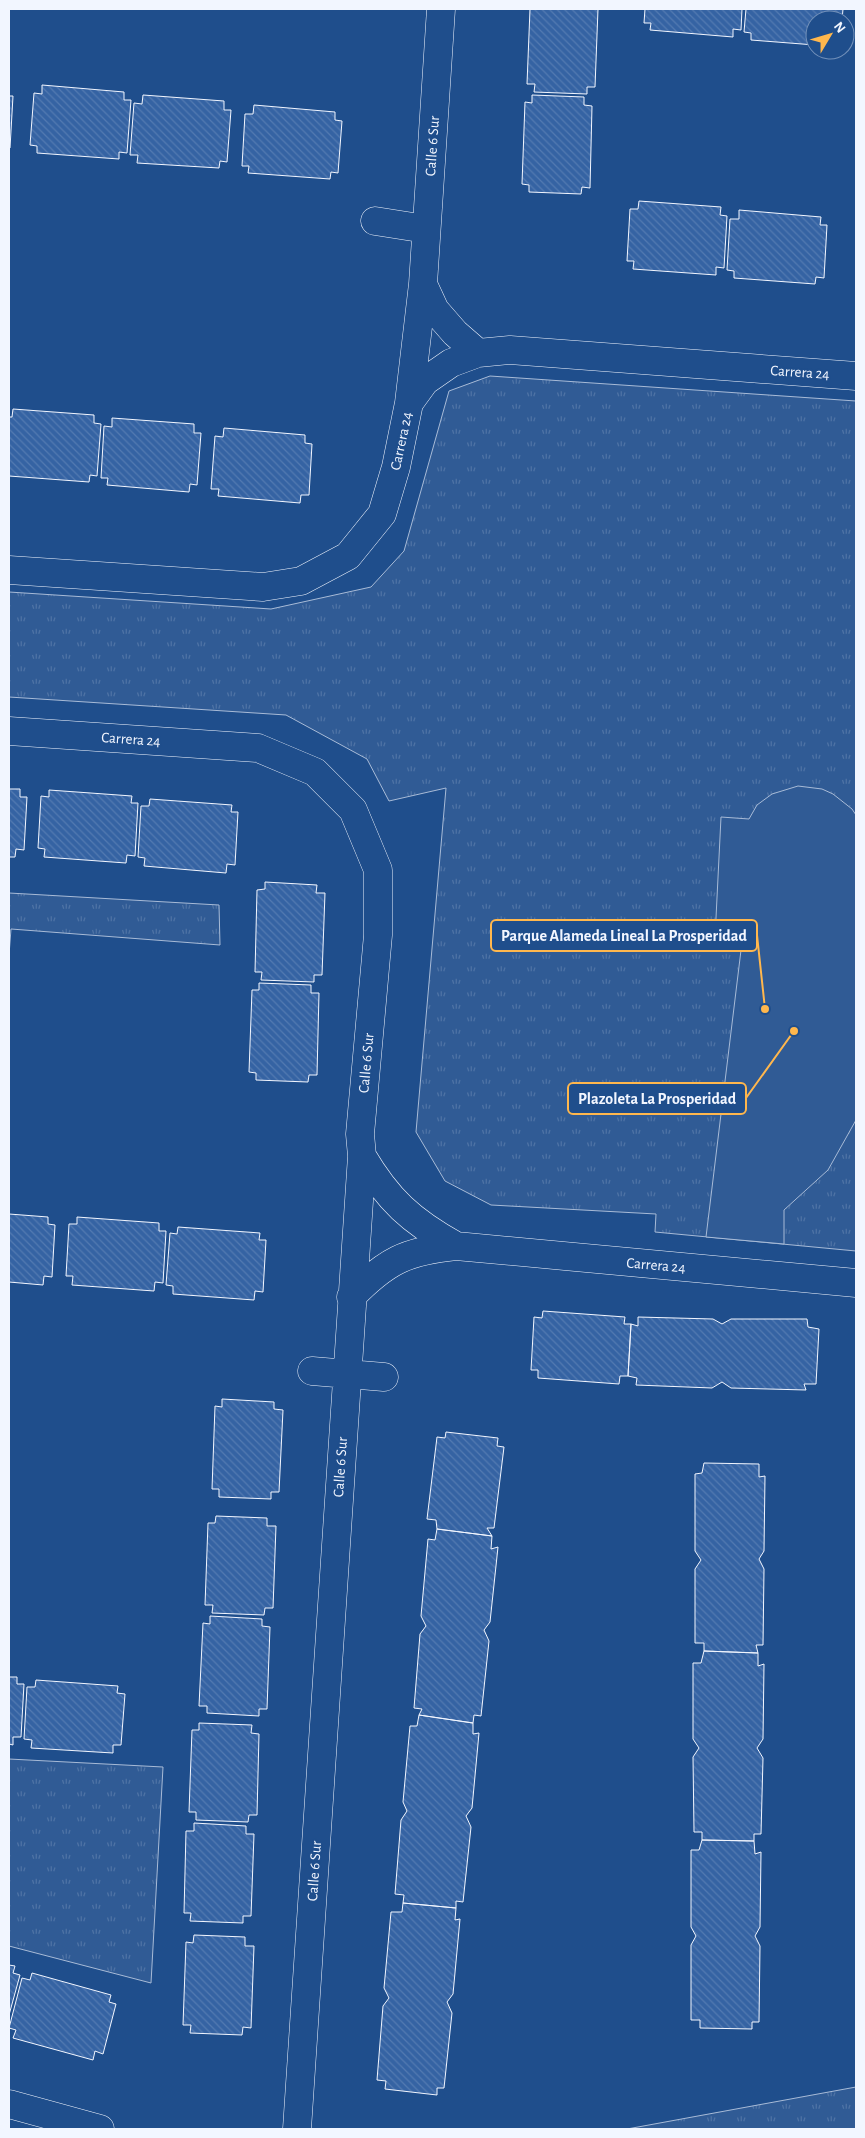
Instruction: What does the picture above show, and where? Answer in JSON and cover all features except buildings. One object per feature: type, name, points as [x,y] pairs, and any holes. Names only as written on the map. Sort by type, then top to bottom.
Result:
[{"type":"street","name":"Calle 6 Sur","points":[[409,402],[423,284],[441,9]]},
{"type":"street","points":[[375,221],[426,229]]},
{"type":"street","name":"Calle 6 Sur","points":[[423,284],[435,310],[455,333],[478,353]]},
{"type":"street","name":"Carrera 24","points":[[9,570],[264,587],[301,581],[348,556],[382,514],[396,467],[409,402],[426,381],[445,367],[478,353],[510,350],[856,376]]},
{"type":"street","name":"Carrera 24","points":[[9,731],[258,748],[315,772],[353,810]]},
{"type":"street","name":"Calle 6 Sur","points":[[297,2129],[351,1297],[362,1156],[360,1134],[378,935],[378,870],[353,810]]},
{"type":"street","points":[[362,1156],[379,1184],[401,1209],[427,1230],[456,1246]]},
{"type":"street","points":[[351,1297],[372,1275],[397,1259],[426,1249],[456,1246]]},
{"type":"street","name":"Carrera 24","points":[[456,1246],[856,1283]]},
{"type":"street","points":[[312,1371],[384,1377]]},
{"type":"street","points":[[9,2104],[100,2129]]},
{"type":"green space","points":[[490,376],[856,401],[856,1251],[655,1232],[656,1214],[491,1205],[445,1181],[416,1132],[446,788],[389,801],[367,759],[286,715],[9,697],[9,592],[271,609],[371,587],[404,551],[449,391]]},
{"type":"green space","points":[[9,893],[219,905],[220,945],[11,929],[9,955]]},
{"type":"green space","points":[[9,1759],[163,1767],[151,1983],[9,1946]]},
{"type":"green space","points":[[856,2087],[856,2129],[627,2129]]},
{"type":"shaded area","points":[[798,786],[822,789],[833,794],[852,809],[856,815],[856,1120],[828,1170],[784,1210],[784,1244],[706,1237],[742,942],[715,938],[721,817],[749,819],[757,805],[772,794]]},
{"type":"place","name":"Parque Alameda Lineal La Prosperidad","points":[[765,1009]]},
{"type":"place","name":"Plazoleta La Prosperidad","points":[[794,1031]]}]
